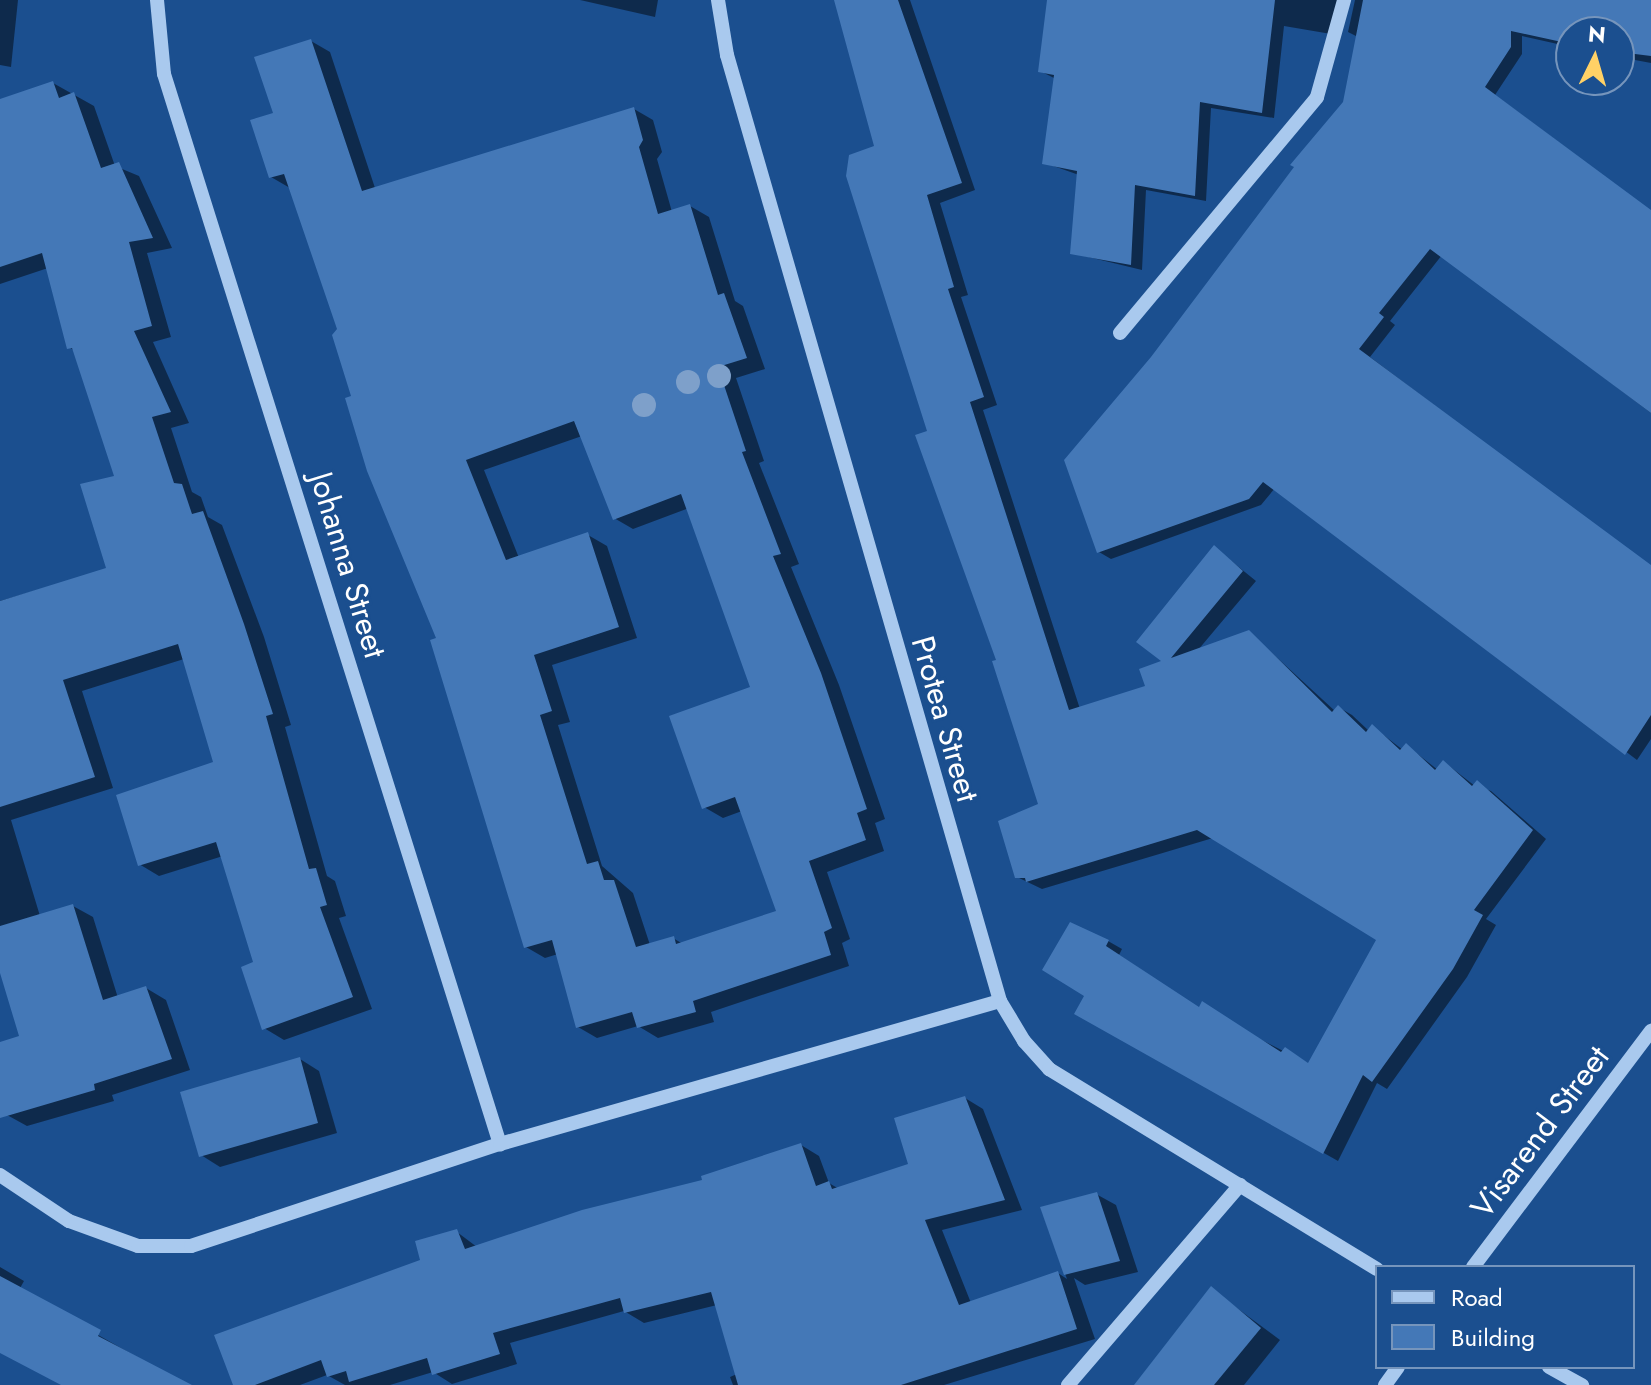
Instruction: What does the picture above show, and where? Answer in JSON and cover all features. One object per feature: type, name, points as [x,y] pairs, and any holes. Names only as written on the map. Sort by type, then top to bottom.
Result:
[{"type":"street","name":"Johanna Street","points":[[157,0],[164,74],[500,1144]]},
{"type":"street","name":"Protea Street","points":[[718,0],[731,71],[1000,1001],[1024,1041],[1049,1069],[1375,1268]]},
{"type":"street","points":[[1120,333],[1317,97],[1344,0]]},
{"type":"street","points":[[0,1175],[69,1221],[138,1246],[191,1246],[500,1144],[1000,1001]]},
{"type":"street","name":"Visarend Street","points":[[1475,1265],[1651,1031]]},
{"type":"street","points":[[1068,1385],[1240,1185]]},
{"type":"street","points":[[1553,1369],[1582,1385]]},
{"type":"building","points":[[834,0],[898,0],[962,183],[927,195],[954,287],[948,289],[984,397],[970,402],[1069,710],[1145,686],[1139,669],[1161,661],[1136,642],[1214,545],[1243,571],[1171,658],[1249,630],[1332,712],[1338,705],[1366,732],[1372,724],[1400,750],[1406,743],[1435,770],[1443,760],[1472,786],[1477,780],[1533,830],[1474,910],[1483,915],[1453,969],[1372,1082],[1363,1075],[1323,1154],[1074,1014],[1084,996],[1042,970],[1070,922],[1109,940],[1106,946],[1199,1007],[1202,1001],[1281,1052],[1285,1047],[1308,1063],[1376,940],[1197,830],[1026,882],[1025,878],[1015,878],[998,821],[1038,804],[992,661],[996,660],[915,435],[927,431],[846,176],[849,155],[874,146]]},
{"type":"building","points":[[1047,0],[1275,0],[1262,113],[1200,102],[1195,196],[1135,185],[1131,265],[1070,254],[1077,171],[1042,164],[1054,75],[1038,72]]},
{"type":"building","points":[[1363,0],[1651,0],[1651,56],[1635,54],[1635,16],[1555,16],[1555,41],[1511,31],[1511,47],[1485,87],[1651,210],[1651,413],[1430,249],[1379,313],[1384,317],[1359,349],[1651,565],[1651,715],[1625,755],[1263,482],[1249,499],[1097,553],[1064,460],[1151,357],[1294,167],[1290,165],[1343,102]]},
{"type":"building","points":[[311,39],[362,191],[634,107],[643,140],[639,147],[658,214],[690,204],[718,295],[724,293],[747,358],[718,367],[746,451],[742,452],[781,554],[773,556],[821,673],[867,809],[857,813],[866,840],[809,861],[832,928],[824,932],[831,955],[693,1001],[696,1012],[637,1028],[632,1012],[576,1028],[552,940],[524,948],[430,640],[436,638],[367,471],[345,398],[351,396],[332,335],[337,329],[284,174],[269,178],[250,120],[273,113],[254,57]],"holes":[[[574,421],[613,520],[681,494],[750,687],[669,716],[702,809],[735,797],[776,911],[676,944],[674,936],[636,947],[614,880],[604,880],[598,861],[587,864],[540,715],[552,711],[534,655],[619,627],[588,532],[506,560],[466,460]]]},
{"type":"building","points":[[53,81],[59,98],[74,92],[101,168],[119,162],[153,238],[129,242],[152,326],[134,331],[171,412],[152,417],[174,483],[182,484],[192,514],[203,511],[244,624],[273,714],[266,716],[309,869],[316,868],[327,905],[320,907],[353,997],[262,1030],[241,967],[253,962],[216,842],[138,866],[116,795],[213,762],[178,644],[63,680],[95,777],[0,807],[0,601],[106,568],[80,484],[114,476],[72,348],[67,349],[42,253],[0,267],[0,99]]},
{"type":"building","points":[[73,904],[103,1000],[146,986],[172,1059],[94,1084],[95,1090],[0,1118],[0,1042],[19,1036],[0,973],[0,926]]},
{"type":"building","points":[[300,1057],[318,1123],[199,1157],[180,1092]]},
{"type":"building","points":[[965,1096],[1005,1200],[925,1220],[959,1305],[1058,1271],[1077,1329],[901,1385],[738,1385],[711,1292],[624,1313],[620,1298],[493,1333],[500,1354],[432,1375],[427,1358],[349,1382],[346,1371],[327,1377],[321,1360],[255,1385],[233,1385],[214,1335],[420,1260],[415,1241],[457,1229],[465,1249],[582,1210],[702,1180],[701,1176],[801,1143],[816,1186],[829,1181],[832,1189],[908,1164],[894,1118]]},
{"type":"building","points":[[1097,1192],[1120,1261],[1064,1275],[1040,1207]]},
{"type":"building","points":[[0,1276],[101,1330],[98,1336],[192,1385],[61,1385],[0,1353]]},
{"type":"building","points":[[1211,1286],[1261,1328],[1214,1385],[1134,1385]]}]
